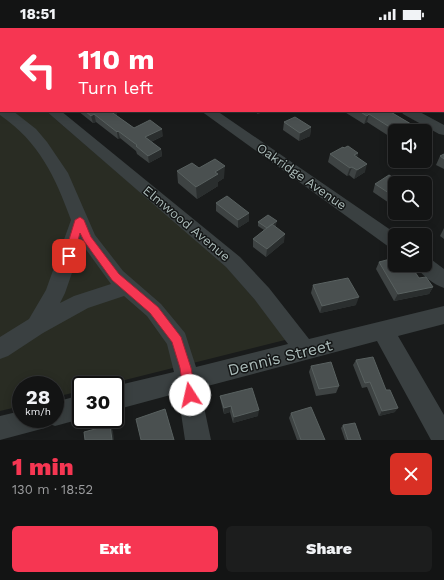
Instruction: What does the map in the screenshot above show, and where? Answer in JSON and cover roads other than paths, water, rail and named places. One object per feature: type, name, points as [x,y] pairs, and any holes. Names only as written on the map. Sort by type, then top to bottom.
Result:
[{"type":"street","points":[[5,112],[32,133],[50,154],[62,176],[87,238],[96,252],[116,277],[154,310],[177,340],[185,368],[198,440]]},
{"type":"street","name":"Elmwood Avenue","points":[[54,112],[233,262],[253,281],[274,306],[305,352]]},
{"type":"street","name":"Oakridge Avenue","points":[[209,112],[388,237]]},
{"type":"street","points":[[410,112],[444,131]]},
{"type":"street","points":[[36,326],[55,293],[69,256],[80,220]]},
{"type":"street","points":[[432,271],[444,280]]},
{"type":"street","points":[[0,349],[36,326],[81,302],[127,287]]},
{"type":"street","name":"Dennis Street","points":[[124,396],[305,352],[444,315]]},
{"type":"street","points":[[383,331],[438,413],[444,439]]},
{"type":"street","points":[[0,428],[12,425]]}]
